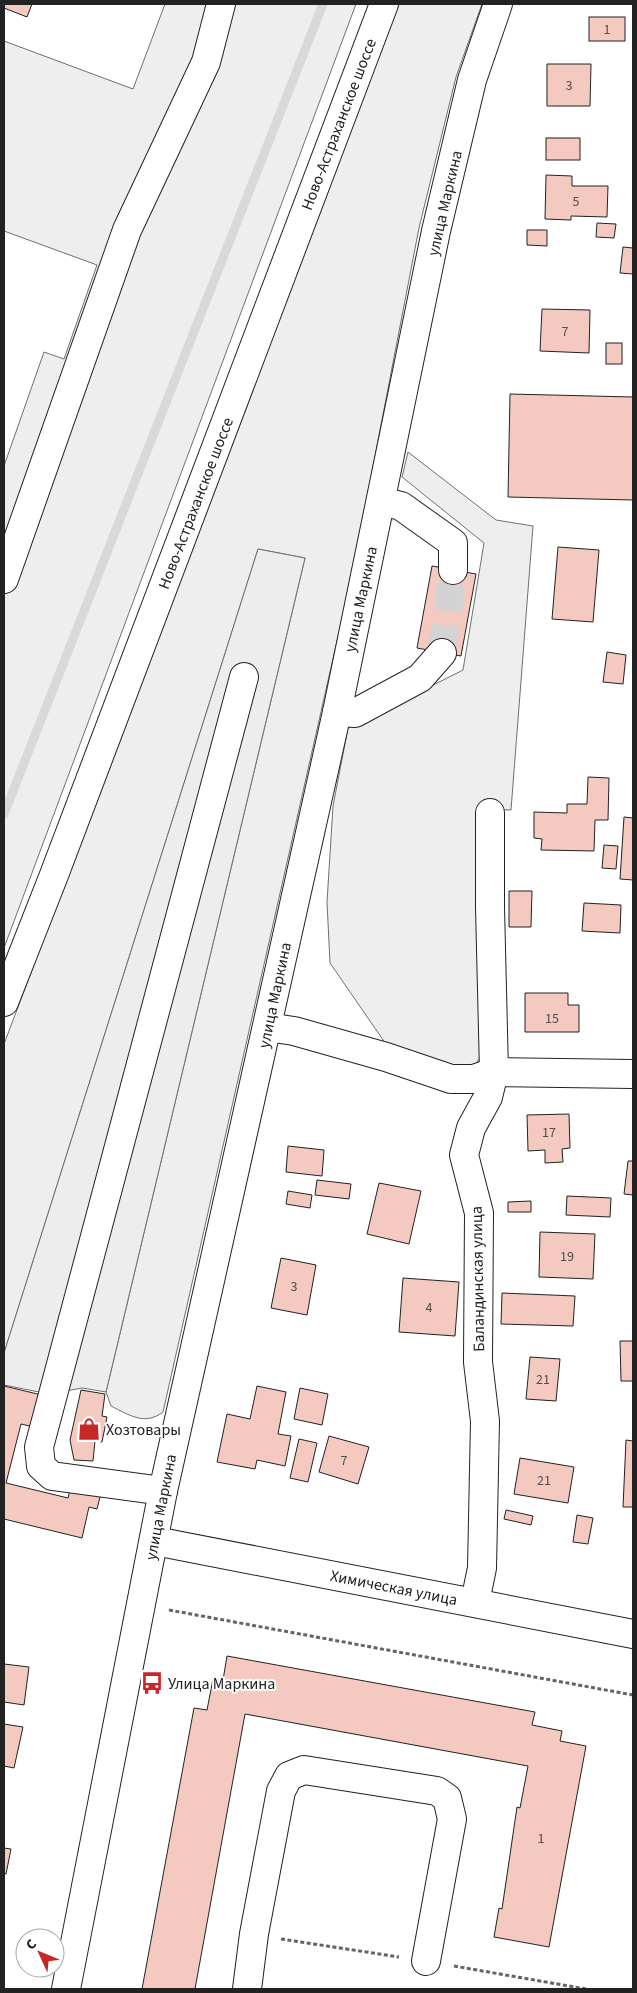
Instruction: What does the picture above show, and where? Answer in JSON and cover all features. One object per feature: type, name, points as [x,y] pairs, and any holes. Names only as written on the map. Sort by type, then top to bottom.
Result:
[{"type":"street","points":[[4,579],[127,230],[206,62],[220,4]]},
{"type":"street","name":"Ново-Астраханское шоссе","points":[[4,1002],[54,875],[384,4]]},
{"type":"street","name":"улица Маркина","points":[[66,1989],[163,1491],[336,712],[434,241],[472,80],[498,4]]},
{"type":"street","points":[[381,500],[401,506],[453,543],[453,570]]},
{"type":"street","points":[[336,712],[356,713],[420,678],[442,653]]},
{"type":"street","points":[[163,1491],[52,1476],[41,1466],[39,1447],[244,677]]},
{"type":"street","name":"Баландинская улица","points":[[475,1602],[482,1568],[485,1421],[478,1362],[480,1213],[464,1155],[471,1128],[488,1097],[494,1072],[490,813]]},
{"type":"street","points":[[267,1027],[294,1031],[386,1056],[451,1080],[474,1079],[494,1072],[633,1074]]},
{"type":"street","name":"Химическая улица","points":[[154,1541],[633,1634]]},
{"type":"street","points":[[247,1989],[254,1934],[281,1791],[289,1776],[304,1770],[437,1791],[447,1798],[452,1819],[426,1961]]},
{"type":"path","points":[[140,1604],[633,1695]]},
{"type":"shaded area","points":[[165,4],[356,4],[4,948],[4,466],[44,352],[64,359],[97,265],[4,231],[4,41],[133,89]]},
{"type":"shaded area","points":[[399,4],[482,4],[456,77],[419,228],[353,570],[163,1412],[150,1418],[137,1418],[111,1406],[106,1392],[305,558],[258,549],[4,1353],[4,1044]]},
{"type":"shaded area","points":[[408,452],[496,520],[533,526],[511,810],[482,809],[484,1051],[474,1067],[453,1069],[390,1050],[330,963],[327,902],[333,806],[348,728],[463,670],[484,543],[402,477]]},
{"type":"shaded area","points":[[258,549],[305,558],[106,1392],[82,1388],[49,1394],[4,1385],[4,1353]]},
{"type":"building","points":[[4,4],[32,4],[27,17],[4,8]]},
{"type":"building","points":[[589,17],[625,17],[625,41],[589,41]]},
{"type":"building","points":[[547,64],[591,64],[590,106],[547,106]]},
{"type":"building","points":[[546,138],[580,138],[580,160],[546,160]]},
{"type":"building","points":[[546,175],[572,176],[572,186],[608,186],[607,217],[571,216],[571,220],[545,219]]},
{"type":"building","points":[[597,223],[616,224],[614,238],[596,237]]},
{"type":"building","points":[[527,230],[547,230],[547,246],[527,245]]},
{"type":"building","points":[[623,247],[633,248],[633,274],[620,273]]},
{"type":"building","points":[[542,309],[590,310],[589,353],[540,351]]},
{"type":"building","points":[[606,343],[622,343],[622,364],[606,364]]},
{"type":"building","points":[[510,394],[633,397],[633,500],[508,497]]},
{"type":"building","points":[[558,547],[599,550],[593,622],[552,619]]},
{"type":"building","points":[[432,566],[476,574],[461,656],[417,648]]},
{"type":"building","points":[[607,652],[626,655],[623,684],[603,682]]},
{"type":"building","points":[[588,777],[609,778],[608,820],[595,820],[594,851],[541,850],[542,839],[534,838],[534,812],[567,813],[567,804],[587,804]]},
{"type":"building","points":[[624,817],[633,818],[633,880],[620,879]]},
{"type":"building","points":[[604,845],[618,846],[616,869],[602,868]]},
{"type":"building","points":[[509,891],[532,891],[531,927],[509,927]]},
{"type":"building","points":[[584,903],[621,905],[620,933],[582,931]]},
{"type":"building","points":[[525,993],[568,993],[568,1005],[579,1005],[579,1032],[525,1032]]},
{"type":"building","points":[[569,1114],[570,1148],[562,1149],[563,1162],[545,1163],[545,1150],[528,1151],[527,1115]]},
{"type":"building","points":[[288,1146],[324,1150],[322,1176],[286,1172]]},
{"type":"building","points":[[628,1161],[633,1161],[633,1195],[624,1194]]},
{"type":"building","points":[[317,1180],[351,1184],[349,1199],[315,1195]]},
{"type":"building","points":[[379,1183],[421,1191],[409,1244],[367,1234]]},
{"type":"building","points":[[288,1191],[312,1195],[310,1208],[286,1204]]},
{"type":"building","points":[[567,1196],[611,1198],[610,1217],[566,1215]]},
{"type":"building","points":[[531,1201],[531,1212],[508,1212],[508,1202]]},
{"type":"building","points":[[540,1232],[595,1234],[593,1279],[539,1277]]},
{"type":"building","points":[[281,1258],[316,1265],[307,1315],[271,1308]]},
{"type":"building","points":[[403,1278],[459,1282],[455,1336],[399,1332]]},
{"type":"building","points":[[502,1293],[575,1296],[573,1326],[501,1324]]},
{"type":"building","points":[[620,1341],[633,1341],[633,1381],[621,1381]]},
{"type":"building","points":[[530,1357],[560,1359],[556,1401],[526,1399]]},
{"type":"building","points":[[4,1386],[46,1396],[38,1428],[21,1424],[6,1483],[68,1498],[72,1482],[102,1489],[97,1509],[89,1507],[82,1538],[4,1519]]},
{"type":"building","points":[[257,1386],[286,1392],[278,1434],[291,1436],[285,1466],[257,1460],[255,1469],[217,1462],[227,1414],[250,1419]]},
{"type":"building","points":[[300,1388],[328,1394],[322,1425],[294,1419]]},
{"type":"building","name":"Хозтовары","points":[[81,1390],[105,1394],[102,1416],[107,1417],[102,1442],[95,1441],[93,1461],[74,1460],[70,1440]]},
{"type":"building","points":[[329,1436],[369,1447],[358,1484],[319,1472]]},
{"type":"building","points":[[299,1439],[317,1443],[308,1482],[290,1478]]},
{"type":"building","points":[[626,1440],[633,1441],[633,1507],[623,1507]]},
{"type":"building","points":[[520,1458],[574,1467],[568,1503],[514,1494]]},
{"type":"building","points":[[506,1510],[533,1516],[531,1525],[504,1519]]},
{"type":"building","points":[[577,1515],[593,1518],[588,1544],[573,1542]]},
{"type":"building","points":[[227,1656],[535,1712],[532,1725],[562,1731],[560,1741],[586,1746],[549,1947],[494,1937],[499,1908],[502,1909],[517,1807],[520,1808],[528,1766],[245,1714],[195,1989],[142,1989],[194,1708],[207,1710],[213,1679],[223,1680]]},
{"type":"building","points":[[4,1664],[29,1667],[24,1705],[4,1702]]},
{"type":"building","points":[[4,1724],[23,1727],[14,1768],[4,1766]]},
{"type":"building","points":[[4,1848],[11,1849],[6,1874],[4,1873]]},
{"type":"waterway","points":[[4,814],[323,4]]},
{"type":"tunnel","points":[[442,653],[453,570]]},
{"type":"place","name":"Хозтовары","points":[[89,1429]]},
{"type":"place","name":"Улица Маркина","points":[[152,1683]]}]
